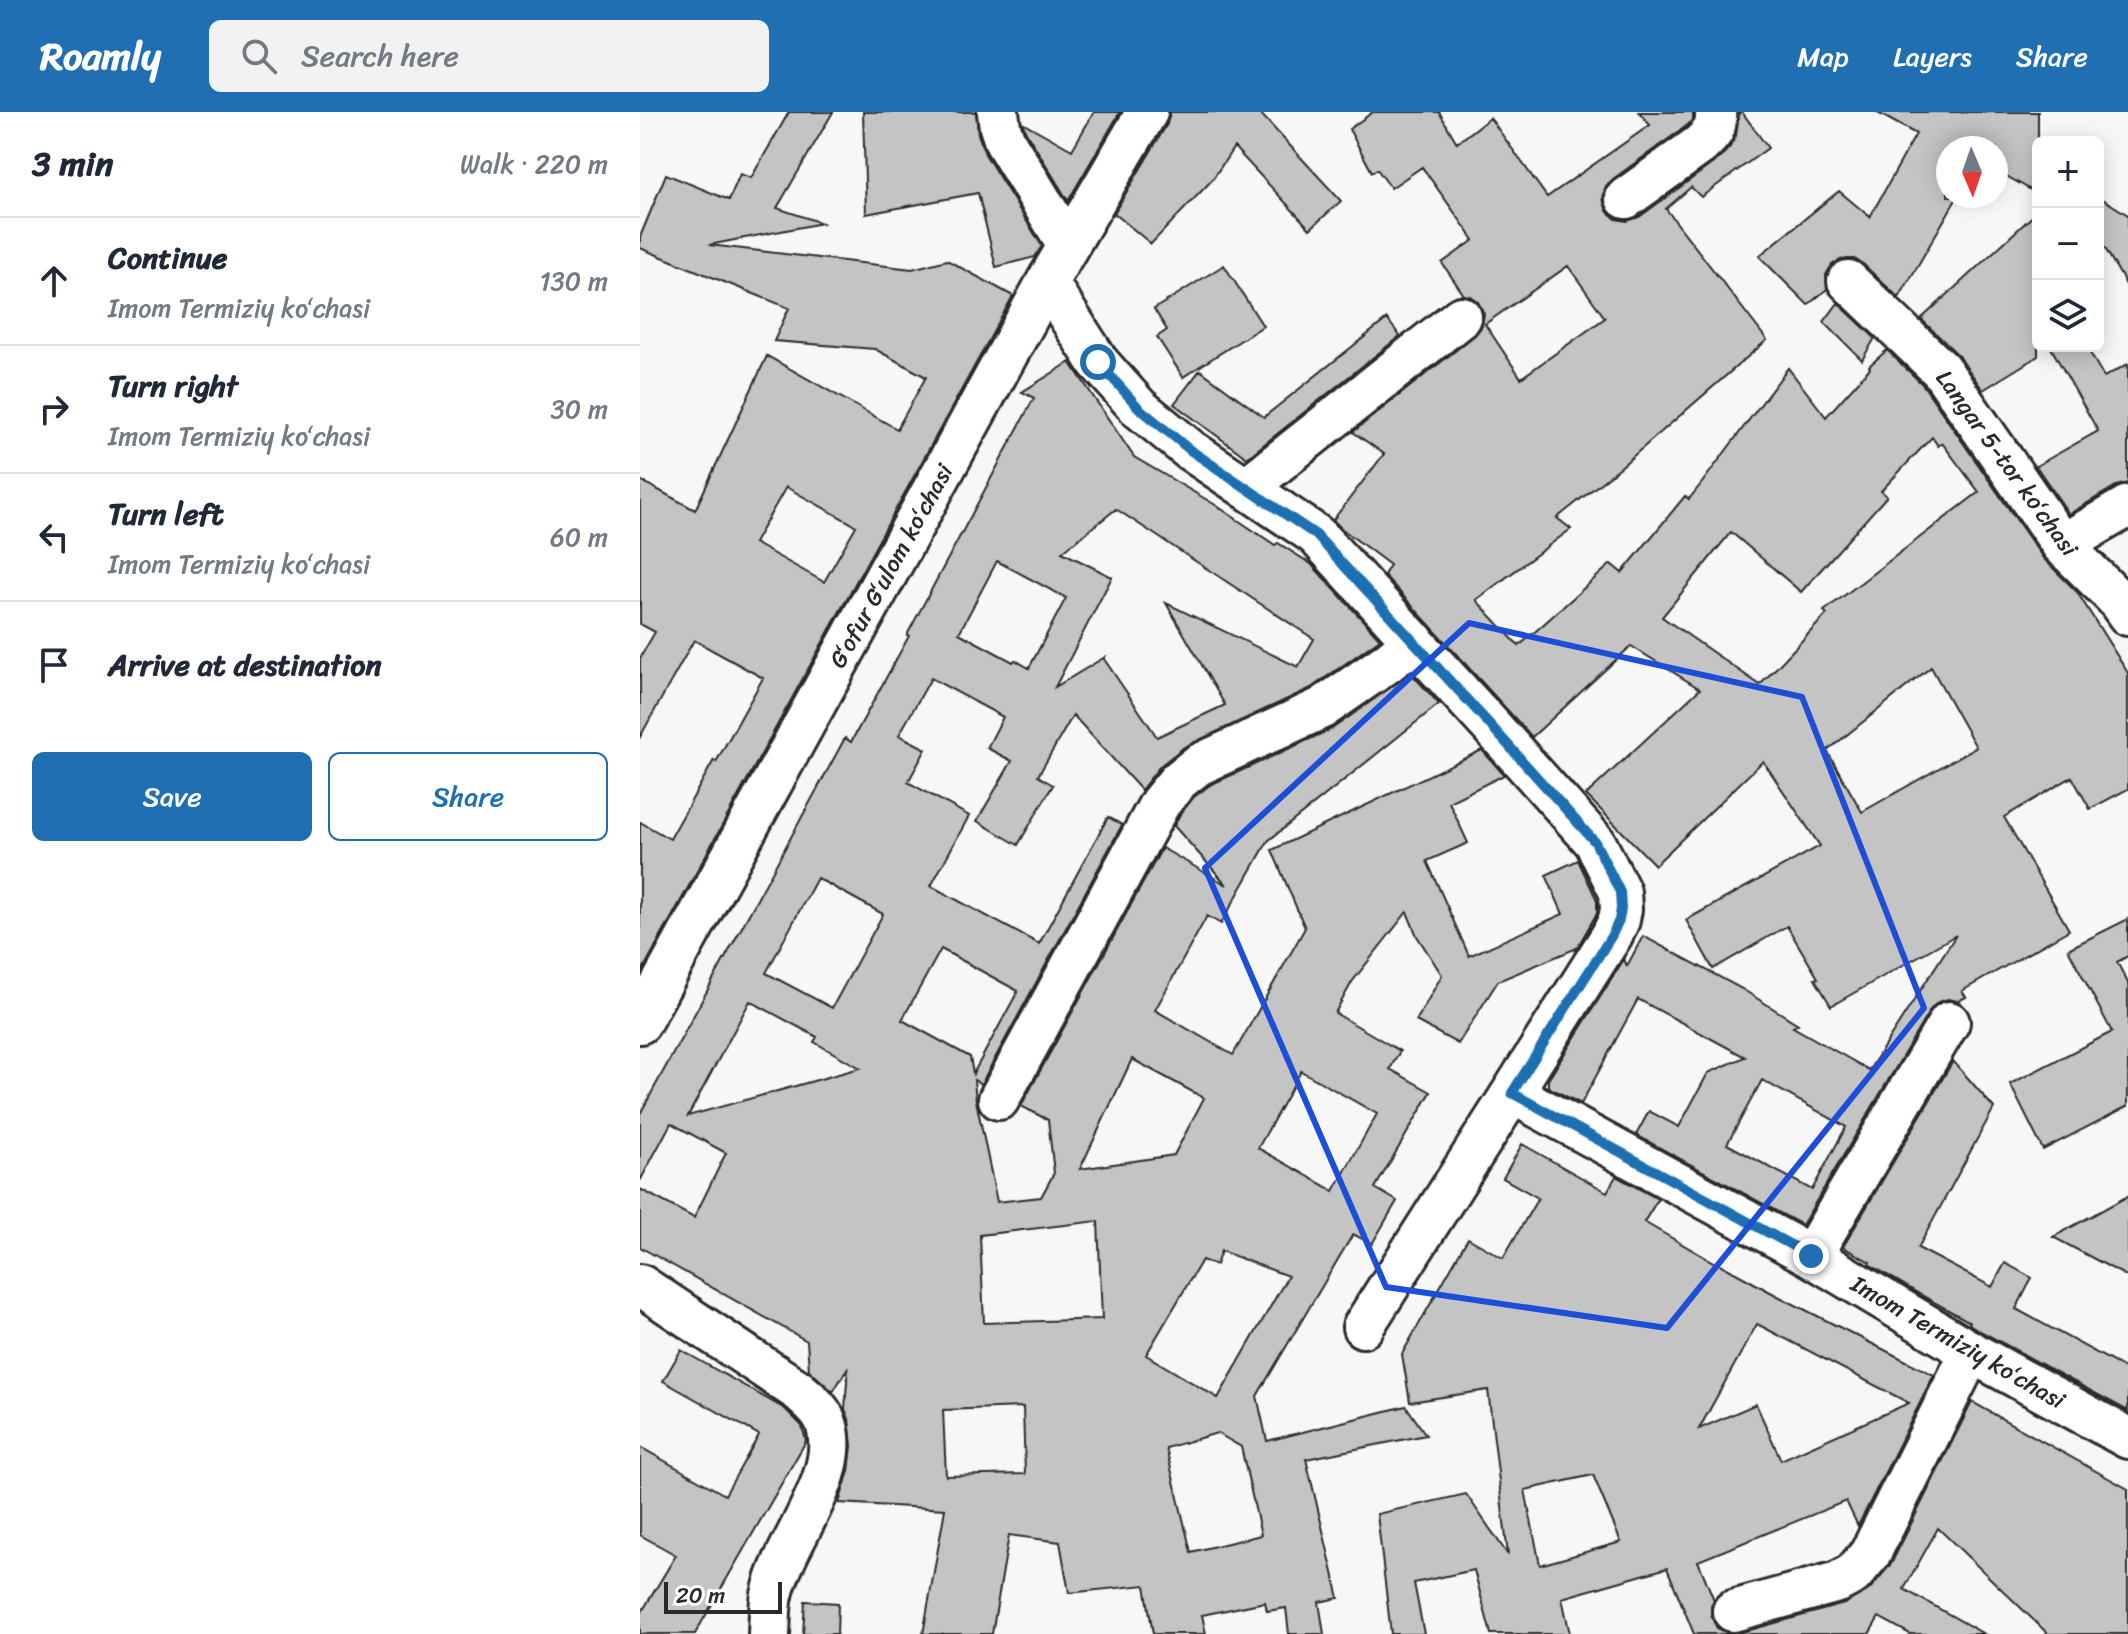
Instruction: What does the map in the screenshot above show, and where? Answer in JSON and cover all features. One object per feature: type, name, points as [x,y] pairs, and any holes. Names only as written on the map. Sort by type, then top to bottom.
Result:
[{"type":"street","points":[[998,112],[1005,142],[1068,245]]},
{"type":"street","name":"Gʻofur Gʻulom koʻchasi","points":[[640,1023],[1047,282],[1147,112]]},
{"type":"street","points":[[1626,198],[1700,145],[1717,124],[1716,112]]},
{"type":"street","name":"Langar 5-tor koʻchasi","points":[[1848,281],[1941,370],[2062,545],[2116,598],[2128,615]]},
{"type":"street","points":[[1047,282],[1098,362],[1139,408],[1190,450],[1316,535],[1595,842],[1620,892],[1619,920],[1612,935],[1363,1327]]},
{"type":"street","points":[[1246,488],[1461,317]]},
{"type":"street","points":[[2062,545],[2128,506]]},
{"type":"street","points":[[999,1099],[1160,803],[1178,781],[1198,765],[1322,708],[1414,641]]},
{"type":"street","points":[[1811,1256],[1949,1022]]},
{"type":"street","name":"Imom Termiziy koʻchasi","points":[[1512,1093],[1811,1256],[1971,1352],[2128,1438]]},
{"type":"street","points":[[640,1285],[799,1391],[814,1403],[826,1421],[830,1440],[818,1494],[790,1548],[773,1591],[769,1634]]},
{"type":"street","points":[[1733,1611],[1838,1582],[1853,1574],[1870,1554],[1971,1352]]},
{"type":"highlighted area","points":[[1469,623],[1802,697],[1924,1008],[1667,1328],[1386,1287],[1205,868]]},
{"type":"building","points":[[789,112],[833,112],[777,208],[822,223],[709,245],[912,269],[947,260],[1013,296],[640,975],[640,822],[670,839],[763,678],[694,640],[640,737],[640,658],[655,632],[640,624],[640,480],[695,510],[767,356],[897,429],[926,377],[875,349],[774,341],[789,308],[640,248],[640,237],[666,174],[729,200],[740,174],[751,178]],"holes":[[[786,487],[856,526],[824,582],[754,543]]]},
{"type":"building","points":[[863,112],[976,112],[978,134],[985,154],[1042,246],[1035,257],[996,267],[978,193],[866,214]]},
{"type":"building","points":[[1094,112],[1120,112],[1068,201],[1022,122],[1072,150]]},
{"type":"building","points":[[1170,112],[1259,112],[1341,201],[1310,229],[1234,147],[1212,180],[1151,244],[1114,213],[1167,124]]},
{"type":"building","points":[[1373,112],[1439,112],[1457,143],[1490,118],[1547,197],[1650,125],[1639,112],[1693,112],[1693,120],[1685,127],[1605,188],[1603,199],[1607,211],[1616,219],[1627,221],[1639,217],[1720,158],[1736,136],[1739,112],[1768,148],[1701,197],[1691,187],[1666,209],[1767,340],[1557,518],[1571,529],[1476,600],[1519,646],[1611,564],[1622,573],[1685,496],[1689,499],[1788,368],[1826,417],[1869,366],[1887,350],[1923,385],[2043,558],[2077,592],[2128,673],[2128,789],[2090,809],[2072,777],[2004,817],[2069,930],[1962,991],[1966,997],[1958,1001],[1948,999],[1938,1002],[1930,1010],[1802,1225],[1636,1135],[1649,1111],[1679,1127],[1708,1073],[1745,1057],[1638,999],[1581,1104],[1548,1087],[1548,1080],[1624,959],[1627,966],[1643,936],[1742,989],[1798,1024],[1793,1027],[1869,1070],[1956,935],[1831,1006],[1787,926],[1713,969],[1686,920],[1820,846],[1763,761],[1655,865],[1586,795],[1700,689],[1631,646],[1532,737],[1384,575],[1390,565],[1333,520],[1384,454],[1353,432],[1475,335],[1482,326],[1484,314],[1478,302],[1464,295],[1442,263],[1474,240],[1422,167],[1391,188],[1377,169],[1372,172],[1349,129]],"holes":[[[1568,266],[1605,318],[1521,378],[1485,324]],[[1932,437],[1938,446],[1942,443],[1979,492],[1824,611],[1827,614],[1760,685],[1662,617],[1731,532],[1801,592],[1887,496],[1881,491]],[[1931,667],[1976,747],[1862,812],[1827,751]],[[1762,1080],[1846,1127],[1812,1190],[1727,1144]]]},
{"type":"building","points":[[1876,112],[2038,112],[2038,136],[2032,136],[2032,191],[2008,177],[2008,136],[1936,136],[1936,208],[1951,208],[1899,298],[1863,264],[1854,259],[1842,259],[1832,265],[1826,275],[1827,289],[1808,305],[1759,256],[1839,191],[1870,217],[1916,134]]},
{"type":"building","points":[[2104,200],[2128,215],[2128,288],[2104,246]]},
{"type":"building","points":[[2032,217],[2032,352],[2038,352],[2038,356],[1983,390],[1957,354],[1921,319]]},
{"type":"building","points":[[1224,265],[1263,326],[1183,377],[1157,337],[1167,330],[1154,309]]},
{"type":"building","points":[[1838,303],[1875,338],[1862,360],[1824,322]]},
{"type":"building","points":[[1387,319],[1400,336],[1247,458],[1174,404],[1200,370],[1264,417]]},
{"type":"building","points":[[2053,352],[2089,352],[2104,377],[2128,364],[2128,483],[2116,486],[2069,514],[2036,466],[2098,431]]},
{"type":"building","points":[[1070,362],[1134,457],[1311,564],[1380,639],[1311,688],[1184,747],[1160,766],[1141,790],[1073,715],[1038,776],[1053,785],[1018,845],[977,821],[1012,761],[987,748],[1003,717],[931,678],[899,735],[926,749],[908,782],[969,816],[931,886],[1039,944],[1108,817],[1122,825],[981,1084],[974,1080],[997,1202],[1041,1197],[1054,1173],[1048,1120],[1021,1106],[1162,848],[1227,885],[1174,826],[1179,816],[1194,797],[1210,785],[1332,729],[1411,673],[1439,704],[1268,841],[1221,924],[1207,916],[1155,1010],[1233,1055],[1305,928],[1272,850],[1482,750],[1504,775],[1449,802],[1468,843],[1427,861],[1469,956],[1563,914],[1546,875],[1578,860],[1597,900],[1597,913],[1577,948],[1498,981],[1458,1044],[1416,1021],[1442,975],[1417,936],[1407,912],[1352,982],[1335,1013],[1400,1051],[1390,1069],[1431,1092],[1375,1188],[1397,1201],[1372,1244],[1353,1234],[1257,1396],[1267,1441],[1406,1406],[1426,1435],[1306,1459],[1339,1598],[1319,1602],[1324,1634],[1289,1634],[1286,1608],[1267,1611],[1265,1602],[1202,1615],[1206,1634],[1153,1634],[1145,1585],[1069,1593],[1060,1542],[1009,1535],[992,1634],[923,1634],[945,1509],[839,1503],[849,1471],[852,1446],[845,1409],[848,1367],[833,1392],[809,1370],[807,1341],[640,1247],[640,1189],[694,1218],[726,1153],[671,1123],[640,1181],[640,1114],[845,738],[851,742],[909,636],[1034,398],[1022,392]],"holes":[[[1116,509],[1314,639],[1298,667],[1166,603],[1225,705],[1157,737],[1105,657],[1055,687],[1112,577],[1062,552]],[[997,561],[1066,598],[1029,668],[1015,660],[1013,662],[959,633]],[[817,878],[883,914],[832,1008],[766,973]],[[941,949],[1018,991],[973,1074],[970,1057],[902,1020]],[[750,1001],[817,1037],[814,1042],[860,1068],[688,1116]],[[1132,1059],[1204,1098],[1174,1155],[1080,1169]],[[1301,1071],[1377,1114],[1334,1191],[1258,1148]],[[1098,1221],[1102,1319],[984,1323],[980,1235]],[[1221,1251],[1288,1276],[1218,1398],[1146,1355],[1202,1260],[1216,1265]],[[1023,1407],[1025,1474],[946,1476],[943,1410]],[[1217,1433],[1241,1447],[1261,1535],[1191,1552],[1166,1448]]]},
{"type":"building","points":[[2128,919],[2128,956],[2117,962],[2128,983],[2128,1106],[2043,1150],[2010,1084],[2112,1032],[2068,949]]},
{"type":"building","points":[[1953,1061],[1994,1108],[1918,1248],[1992,1287],[2005,1263],[2032,1278],[2016,1309],[2128,1370],[2128,1411],[1982,1332],[1843,1247]]},
{"type":"building","points":[[1522,1144],[1607,1192],[1616,1176],[1658,1199],[1644,1222],[1715,1263],[1934,1375],[1858,1526],[1846,1501],[1698,1561],[1714,1600],[1711,1616],[1717,1628],[1728,1633],[1739,1633],[1844,1604],[1870,1589],[1891,1564],[1972,1402],[2128,1489],[2128,1634],[2048,1634],[1938,1528],[1904,1589],[1984,1634],[1910,1634],[1879,1617],[1869,1634],[1694,1634],[1667,1568],[1562,1598],[1570,1634],[1491,1634],[1474,1570],[1414,1583],[1424,1634],[1391,1634],[1377,1514],[1466,1494],[1508,1555],[1488,1390],[1410,1402],[1402,1354],[1468,1238],[1503,1258],[1538,1198],[1503,1178]],"holes":[[[1757,1324],[1909,1403],[1781,1460],[1756,1404],[1699,1429]],[[1593,1475],[1621,1542],[1540,1565],[1525,1490]]]},
{"type":"building","points":[[2128,1196],[2128,1277],[2053,1237]]},
{"type":"building","points":[[681,1350],[785,1409],[802,1426],[806,1441],[695,1634],[640,1634],[640,1615],[676,1555],[640,1535],[640,1447],[725,1495],[759,1435],[663,1381]]},
{"type":"building","points":[[805,1601],[838,1603],[837,1634],[803,1634]]},
{"type":"route","points":[[1098,362],[1139,408],[1190,450],[1316,535],[1595,842],[1620,892],[1619,920],[1512,1093],[1811,1256]]}]
